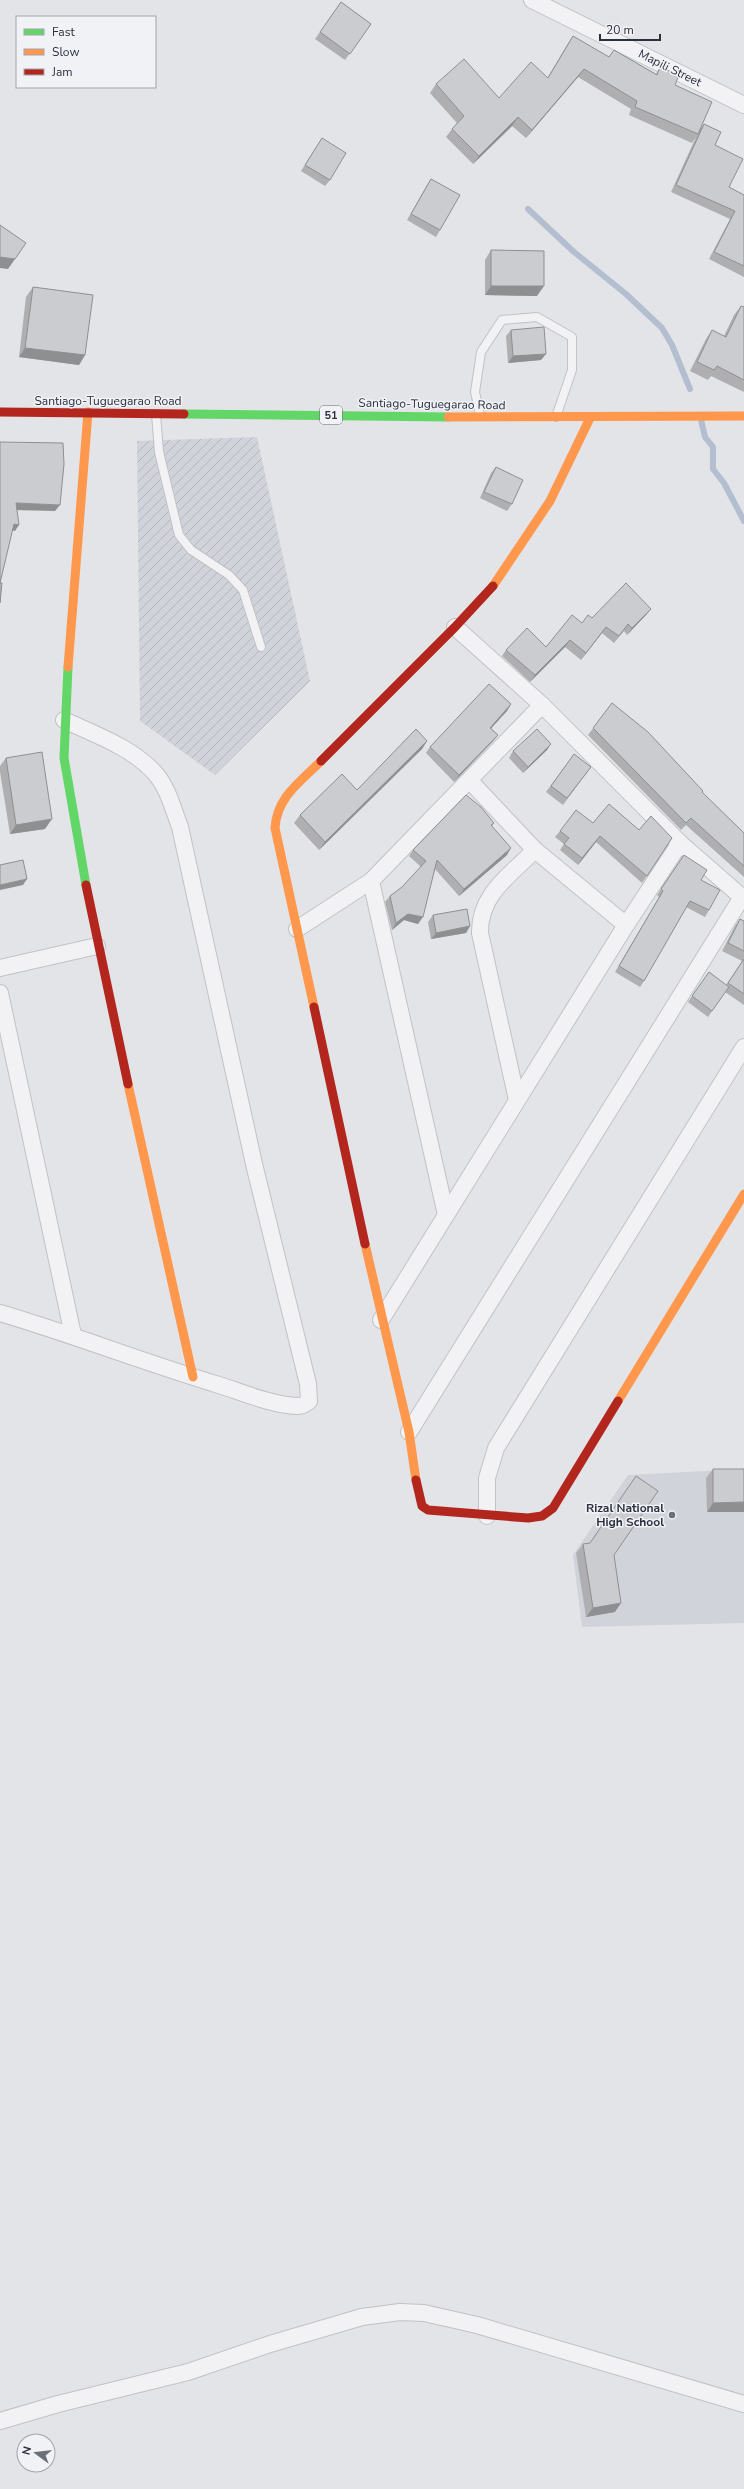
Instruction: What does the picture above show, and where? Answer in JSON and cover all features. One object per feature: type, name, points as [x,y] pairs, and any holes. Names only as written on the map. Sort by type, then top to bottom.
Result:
[{"type":"main road","name":"Santiago-Tuguegarao Road","points":[[0,412],[556,418],[744,416]]},
{"type":"main road","points":[[88,412],[64,720],[64,758],[66,780],[97,946],[193,1377]]},
{"type":"main road","points":[[590,418],[550,501],[500,579],[455,627],[279,806],[276,813],[275,828],[381,1320],[409,1432],[418,1496],[422,1506],[428,1510],[487,1516],[528,1518],[542,1516],[553,1508],[744,1194]]},
{"type":"street","name":"Mapili Street","points":[[532,0],[744,105]]},
{"type":"street","points":[[409,1432],[743,898],[680,843],[542,704],[455,627]]},
{"type":"street","points":[[297,929],[371,881],[470,781],[542,704]]},
{"type":"street","points":[[0,1313],[73,1335],[193,1377],[274,1402],[299,1406],[304,1405],[309,1401],[308,1384],[254,1164],[180,827],[165,789],[154,772],[138,758],[113,743],[64,720]]},
{"type":"street","points":[[470,781],[535,850],[626,925]]},
{"type":"street","points":[[381,1320],[626,925],[680,843]]},
{"type":"street","points":[[517,1100],[480,933],[480,916],[494,891],[535,850]]},
{"type":"street","points":[[371,881],[446,1215]]},
{"type":"street","points":[[0,968],[97,946]]},
{"type":"street","points":[[0,993],[73,1335]]},
{"type":"street","points":[[487,1516],[487,1478],[496,1448],[744,1048]]},
{"type":"street","points":[[0,2421],[58,2404],[188,2372],[270,2344],[362,2317],[400,2312],[424,2312],[477,2325],[744,2404]]},
{"type":"lane","points":[[480,416],[475,392],[481,352],[502,320],[537,317],[572,337],[572,370],[556,418]]},
{"type":"lane","points":[[156,413],[159,452],[178,535],[191,550],[229,575],[243,590],[261,647]]},
{"type":"shaded area","points":[[257,437],[310,681],[215,775],[140,721],[137,441]]},
{"type":"shaded area","name":"Rizal National High School","points":[[744,1469],[744,1623],[582,1627],[573,1555],[628,1475]]},
{"type":"building","points":[[341,2],[371,24],[350,54],[320,32]]},
{"type":"building","points":[[573,36],[609,57],[614,50],[657,75],[660,67],[679,75],[675,85],[712,102],[698,134],[635,107],[637,101],[584,69],[532,130],[518,117],[479,156],[452,129],[464,116],[436,84],[464,59],[499,98],[531,62],[548,78]]},
{"type":"building","points":[[704,124],[721,132],[715,145],[743,159],[729,187],[744,195],[744,266],[714,252],[735,211],[676,185]]},
{"type":"building","points":[[322,138],[346,153],[330,180],[305,165]]},
{"type":"building","points":[[431,179],[460,195],[440,230],[411,214]]},
{"type":"building","points":[[0,225],[26,243],[15,259],[0,257]]},
{"type":"building","points":[[491,250],[544,251],[544,286],[491,286]]},
{"type":"building","points":[[33,287],[93,295],[85,355],[25,348]]},
{"type":"building","points":[[741,306],[744,307],[744,380],[717,366],[714,370],[697,362],[712,330],[726,337]]},
{"type":"building","points":[[544,327],[546,354],[513,356],[511,330]]},
{"type":"building","points":[[0,442],[63,443],[64,464],[60,505],[16,503],[19,525],[14,524],[0,583]]},
{"type":"building","points":[[496,467],[523,480],[512,504],[484,492]]},
{"type":"building","points":[[0,583],[2,583],[0,603]]},
{"type":"building","points":[[626,583],[651,609],[632,628],[628,624],[619,636],[606,627],[586,653],[570,640],[535,675],[506,650],[527,628],[546,647],[572,615],[582,623],[588,615],[592,618]]},
{"type":"building","points":[[489,684],[511,704],[490,728],[498,735],[459,775],[430,747]]},
{"type":"building","points":[[612,703],[648,732],[703,791],[702,792],[744,833],[744,866],[691,818],[686,823],[593,728]]},
{"type":"building","points":[[416,729],[427,741],[325,842],[300,815],[342,774],[357,790]]},
{"type":"building","points":[[537,729],[551,744],[528,767],[513,751]]},
{"type":"building","points":[[42,752],[52,819],[16,825],[6,758]]},
{"type":"building","points":[[574,754],[591,767],[567,798],[551,786]]},
{"type":"building","points":[[466,795],[481,807],[494,823],[491,825],[511,848],[464,889],[437,860],[423,917],[408,914],[396,923],[390,896],[402,887],[426,861],[413,850]]},
{"type":"building","points":[[609,804],[639,830],[651,816],[672,838],[647,876],[600,836],[582,858],[564,844],[569,838],[560,831],[576,810],[593,823]]},
{"type":"building","points":[[684,855],[707,870],[701,880],[720,890],[709,910],[690,901],[644,981],[619,966],[663,891],[661,889]]},
{"type":"building","points":[[23,860],[27,879],[0,885],[0,865]]},
{"type":"building","points":[[467,909],[470,926],[436,933],[433,915]]},
{"type":"building","points":[[740,919],[744,921],[744,951],[728,943]]},
{"type":"building","points":[[744,959],[744,994],[728,983]]},
{"type":"building","points":[[709,972],[729,987],[712,1011],[692,996]]},
{"type":"building","points":[[713,1469],[744,1469],[744,1502],[713,1503]]},
{"type":"building","points":[[636,1476],[658,1491],[614,1555],[621,1603],[593,1608],[583,1544],[590,1543]]},
{"type":"waterway","points":[[528,209],[574,252],[626,294],[662,328],[672,345],[690,389]]},
{"type":"waterway","points":[[701,420],[705,437],[713,447],[713,469],[724,483],[744,521]]},
{"type":"traffic: fast","points":[[184,414],[448,417]]},
{"type":"traffic: fast","points":[[68,667],[64,758],[86,885]]},
{"type":"traffic: slow","points":[[68,667],[88,412]]},
{"type":"traffic: slow","points":[[448,417],[744,416]]},
{"type":"traffic: slow","points":[[493,586],[550,501],[590,418]]},
{"type":"traffic: slow","points":[[314,1007],[275,828],[280,807],[285,799],[298,783],[321,761]]},
{"type":"traffic: slow","points":[[128,1084],[193,1377]]},
{"type":"traffic: slow","points":[[618,1401],[744,1194]]},
{"type":"traffic: slow","points":[[365,1244],[409,1432],[416,1480]]},
{"type":"traffic: jam","points":[[0,412],[184,414]]},
{"type":"traffic: jam","points":[[321,761],[455,627],[493,586]]},
{"type":"traffic: jam","points":[[86,885],[128,1084]]},
{"type":"traffic: jam","points":[[314,1007],[365,1244]]},
{"type":"traffic: jam","points":[[416,1480],[422,1506],[428,1510],[528,1518],[542,1516],[553,1508],[618,1401]]},
{"type":"place","name":"Rizal National High School","points":[[672,1515]]}]
